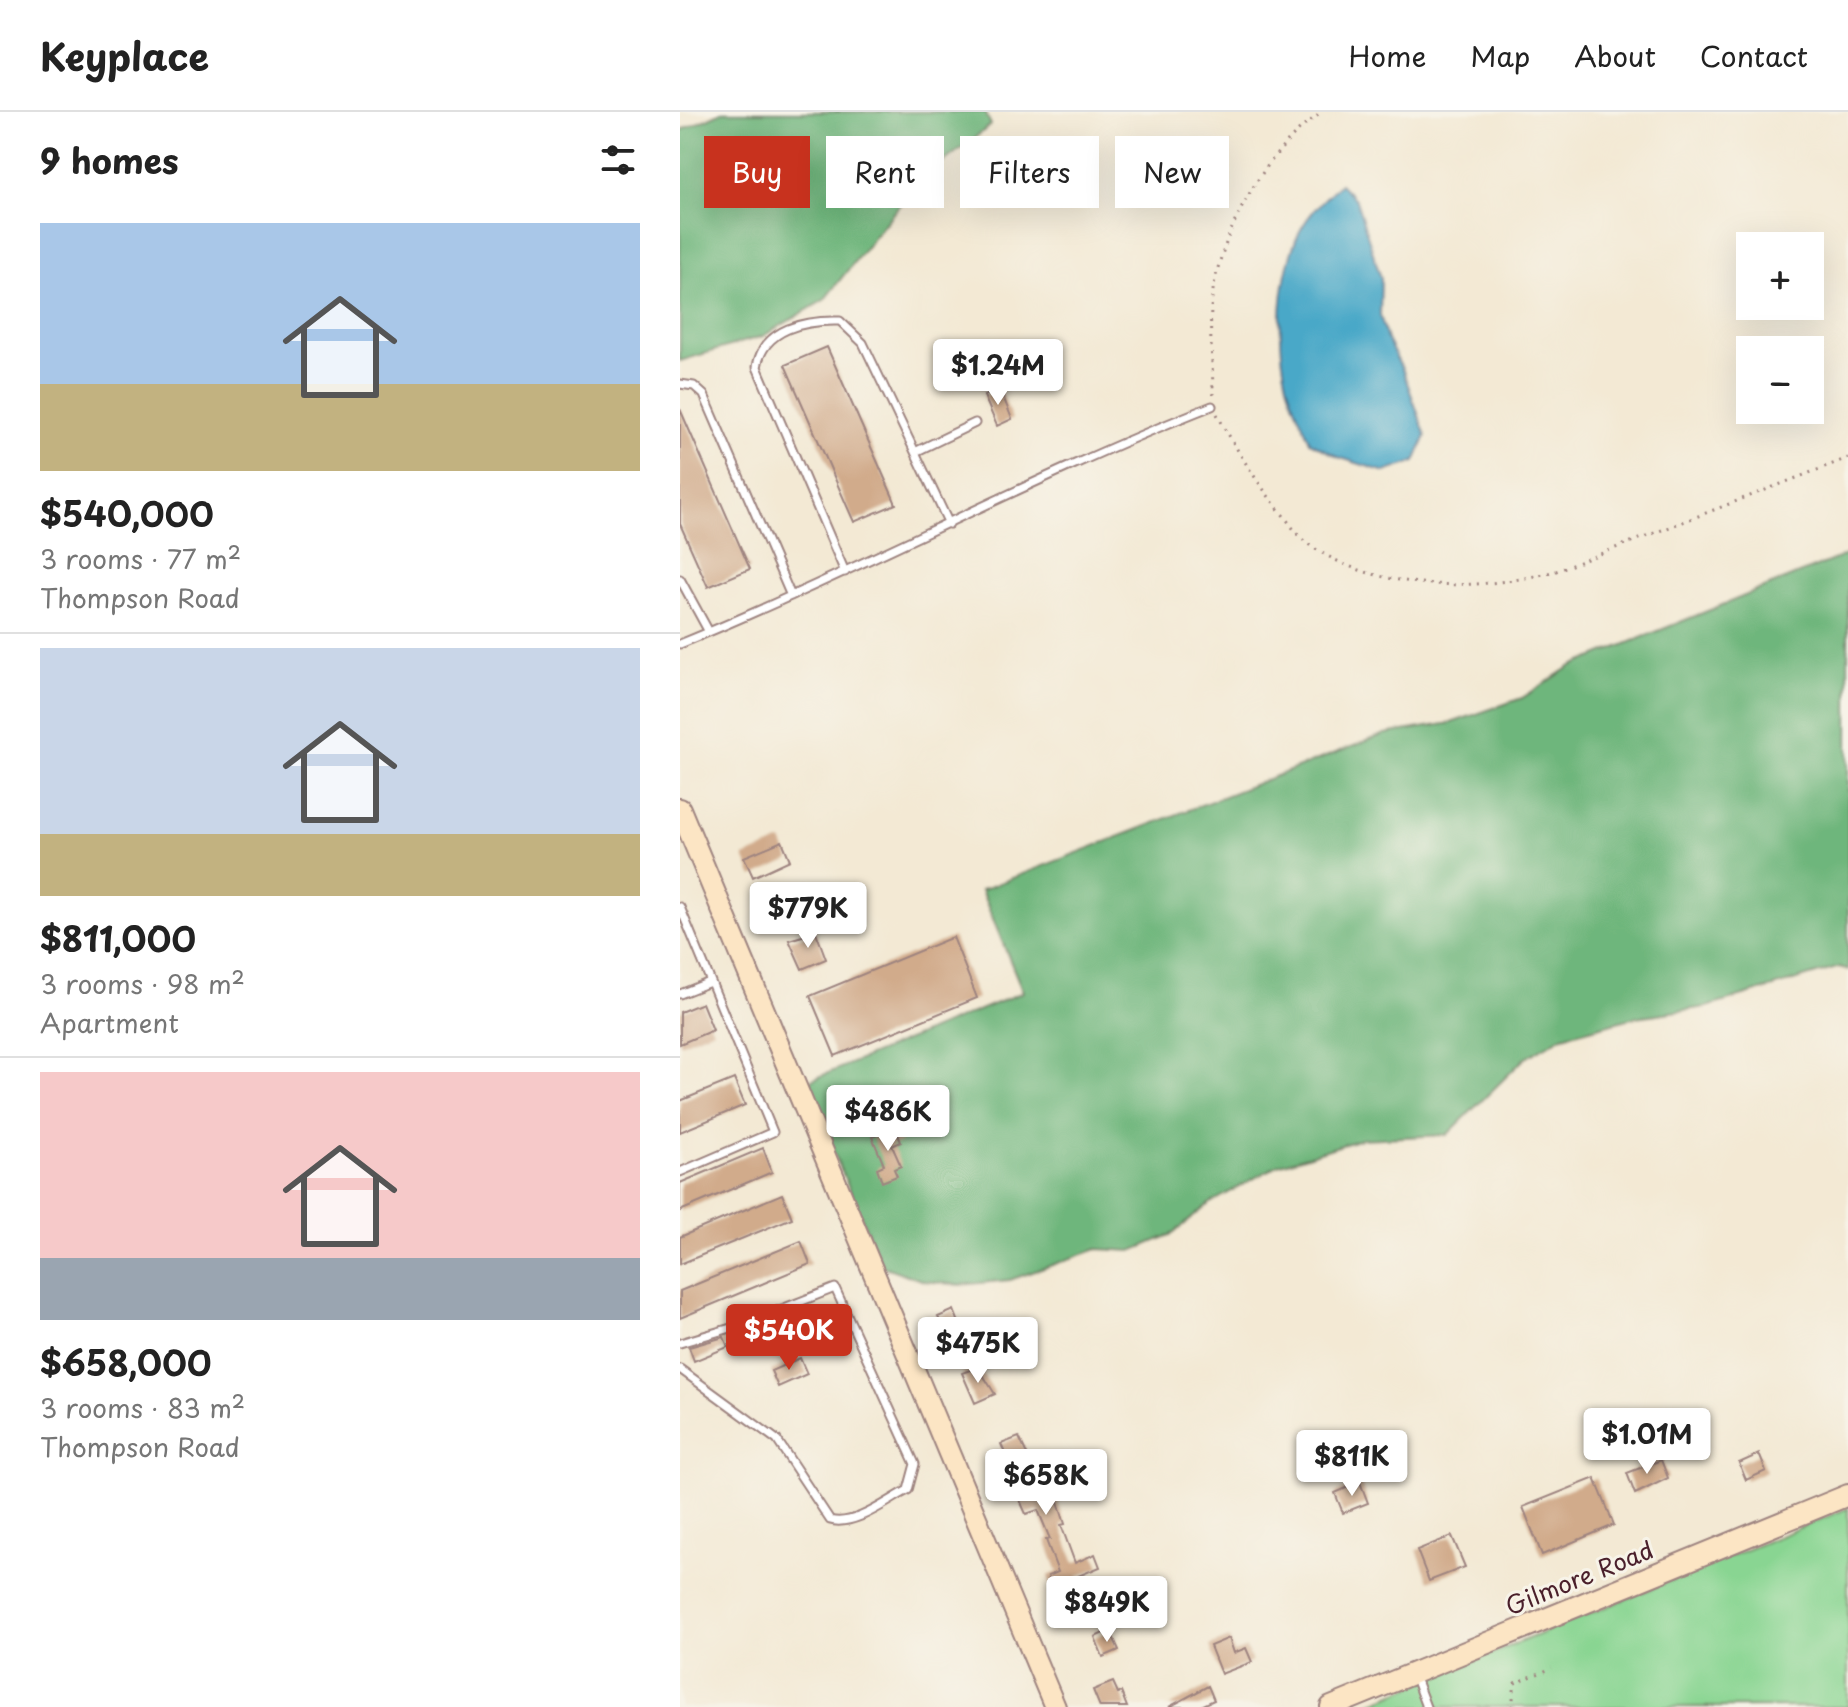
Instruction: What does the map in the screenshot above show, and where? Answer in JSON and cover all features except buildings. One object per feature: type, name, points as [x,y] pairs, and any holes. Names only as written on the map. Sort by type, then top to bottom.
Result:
[{"type":"main road","points":[[680,809],[1055,1707]]},
{"type":"main road","name":"Gilmore Road","points":[[1331,1707],[1848,1495]]},
{"type":"lane","points":[[845,572],[757,367],[763,349],[785,329],[811,321],[840,321],[863,343],[949,524]]},
{"type":"lane","points":[[680,384],[694,386],[704,395],[791,596]]},
{"type":"lane","points":[[680,644],[845,572],[1120,443],[1212,406]]},
{"type":"lane","points":[[915,452],[975,423]]},
{"type":"lane","points":[[680,579],[709,632]]},
{"type":"lane","points":[[680,907],[773,1132],[680,1172]]},
{"type":"lane","points":[[680,994],[710,982]]},
{"type":"lane","points":[[680,1343],[741,1325],[835,1288],[915,1464],[908,1490],[864,1514],[838,1523],[830,1520],[777,1440],[680,1369]]},
{"type":"lane","points":[[1413,1673],[1426,1707]]},
{"type":"path","points":[[1323,112],[1306,123],[1255,182],[1222,254],[1213,288],[1212,406],[1251,476],[1305,542],[1337,559],[1393,578],[1459,588],[1513,583],[1556,571],[1848,458]]},
{"type":"path","points":[[1512,1707],[1515,1683],[1552,1668]]},
{"type":"green space","points":[[722,112],[985,112],[991,125],[977,136],[960,136],[960,149],[944,162],[944,136],[826,136],[826,208],[897,208],[824,300],[763,336],[680,361],[680,131]]},
{"type":"green space","points":[[1848,554],[1848,970],[1840,967],[1707,1007],[1636,1017],[1563,1036],[1524,1059],[1447,1135],[1361,1139],[1278,1165],[1209,1204],[1173,1234],[1132,1251],[1097,1249],[1010,1280],[960,1285],[924,1281],[882,1266],[804,1083],[1023,992],[981,890],[1385,734],[1451,723],[1522,698],[1572,666]]},
{"type":"green space","points":[[1848,1508],[1848,1707],[1361,1707]]},
{"type":"water","points":[[1340,184],[1356,200],[1381,278],[1380,315],[1387,340],[1403,371],[1426,436],[1415,462],[1385,472],[1338,457],[1310,442],[1289,391],[1284,366],[1282,306],[1293,248],[1308,218]]}]
